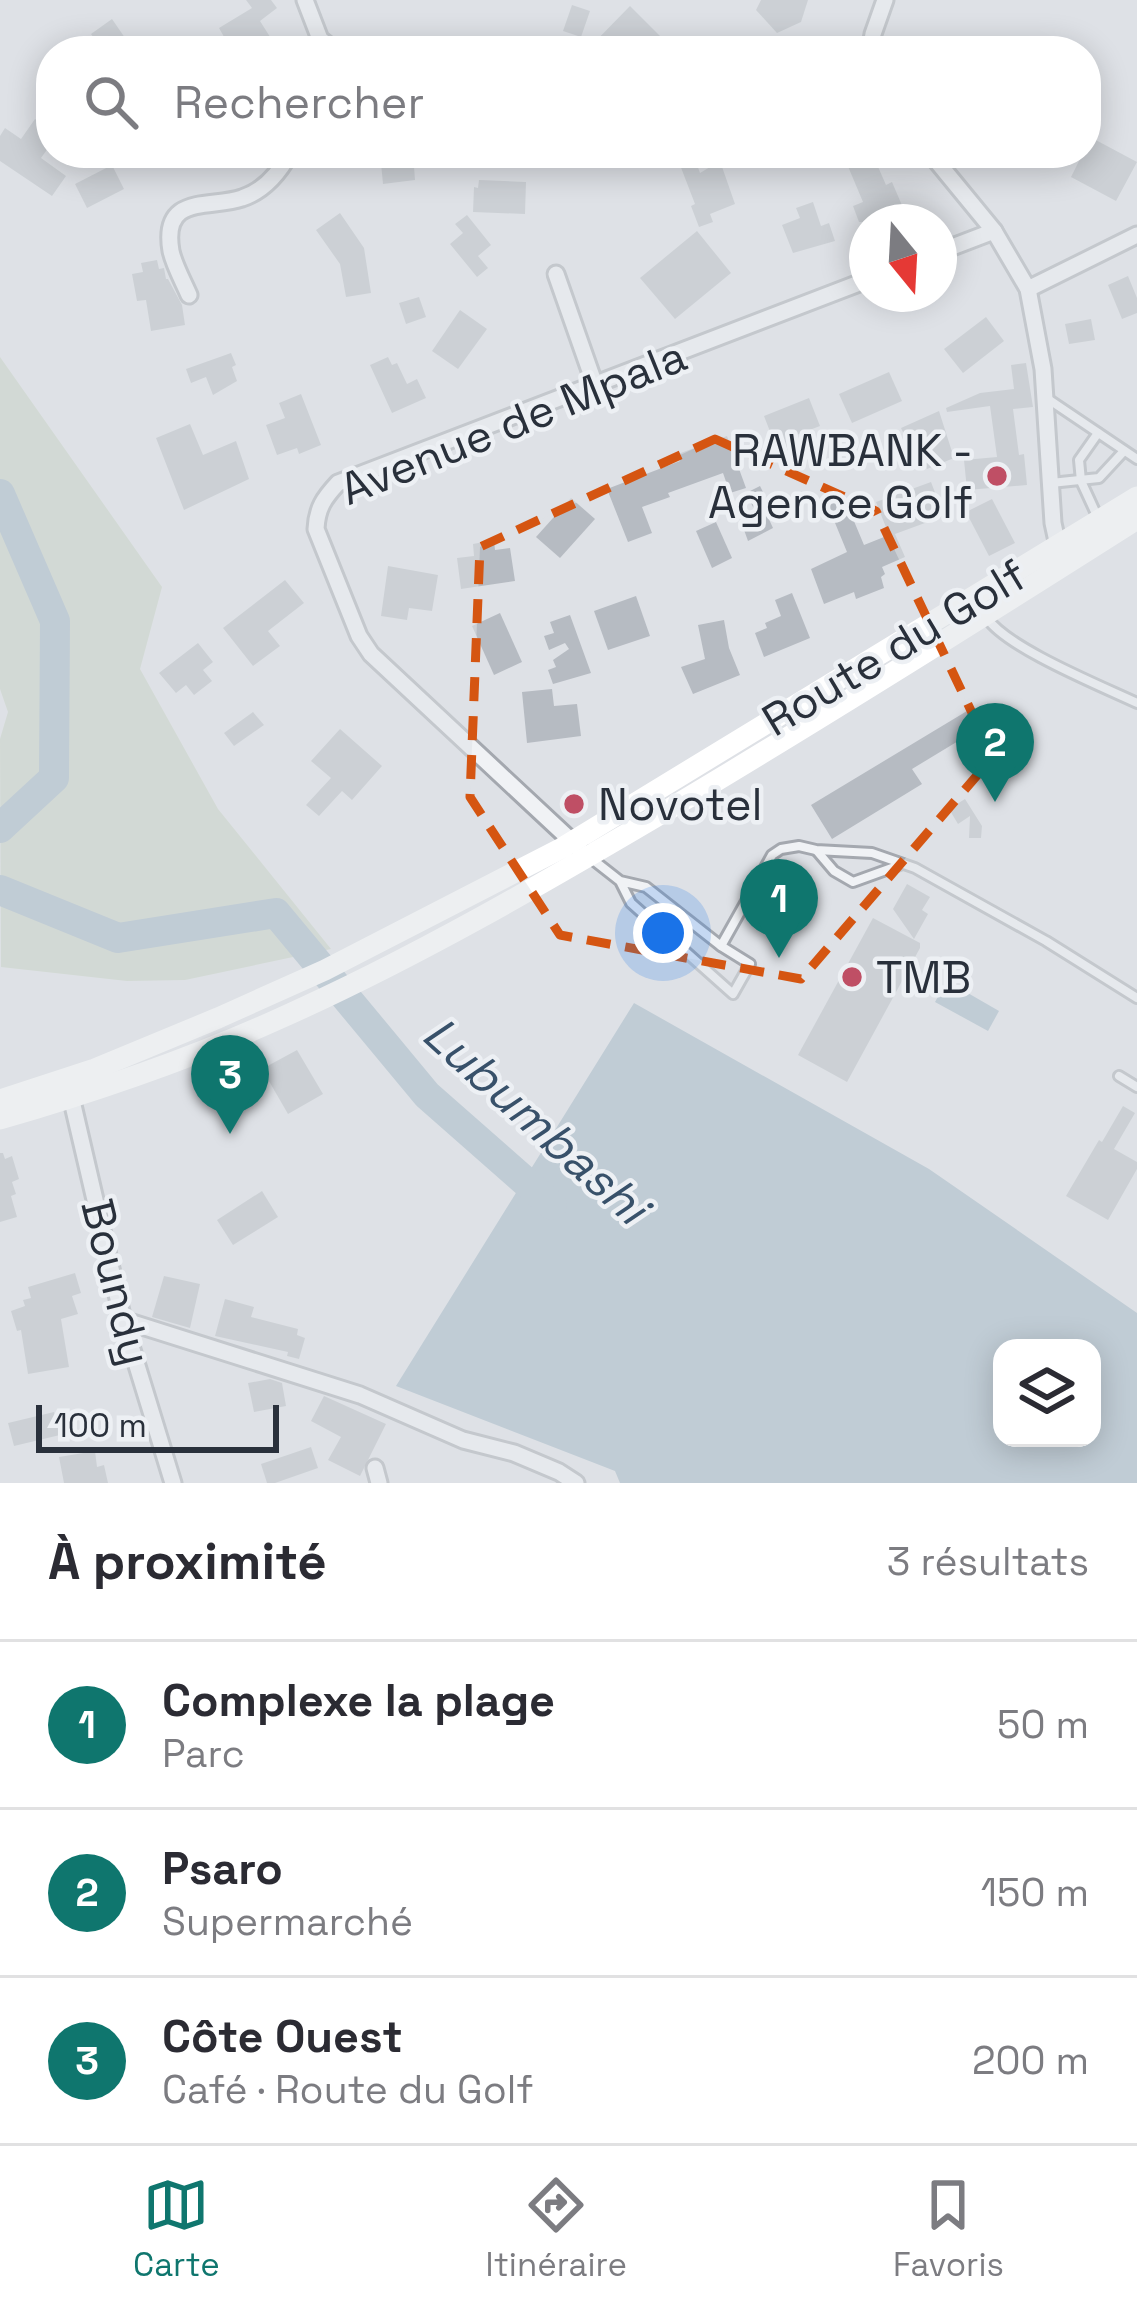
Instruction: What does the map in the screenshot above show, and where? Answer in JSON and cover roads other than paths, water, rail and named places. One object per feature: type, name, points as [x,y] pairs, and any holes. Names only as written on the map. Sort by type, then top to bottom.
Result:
[{"type":"main road","name":"Route du Golf","points":[[0,1100],[70,1089],[581,849],[1064,554],[1099,521],[1137,497]]},
{"type":"main road","points":[[1064,554],[1137,519]]},
{"type":"main road","points":[[0,1119],[70,1089],[228,1040],[337,991],[581,849]]},
{"type":"street","points":[[305,0],[319,36]]},
{"type":"street","points":[[873,36],[885,0]]},
{"type":"street","points":[[189,295],[171,252],[174,222],[191,205],[239,200],[257,192],[279,168]]},
{"type":"street","points":[[942,168],[994,231],[1028,289],[1038,327],[1053,523],[1064,554]]},
{"type":"street","points":[[957,245],[994,231]]},
{"type":"street","points":[[1028,289],[1137,236]]},
{"type":"street","points":[[556,274],[595,385]]},
{"type":"street","name":"Avenue de Mpala","points":[[581,849],[371,654],[359,636],[316,529],[324,498],[338,483],[849,287]]},
{"type":"street","name":"Boundy","points":[[70,1089],[123,1321],[173,1483]]},
{"type":"street","points":[[123,1321],[360,1395],[463,1441],[514,1453],[576,1483]]},
{"type":"lane","points":[[1045,397],[1137,460]]},
{"type":"lane","points":[[1098,433],[1079,460],[1082,481],[1099,521]]},
{"type":"lane","points":[[1051,483],[1099,478],[1124,451]]},
{"type":"lane","points":[[980,607],[992,626],[1013,642],[1137,704]]},
{"type":"lane","points":[[721,946],[772,855],[789,846],[872,854],[915,868],[1046,940],[1137,998]]},
{"type":"lane","points":[[581,849],[620,881],[631,903],[733,994],[750,964],[646,886],[620,881]]},
{"type":"lane","points":[[816,850],[834,872],[853,881],[901,864]]},
{"type":"lane","points":[[1119,1076],[1137,1087]]},
{"type":"water","points":[[947,981],[999,1011],[988,1031],[935,1002]]},
{"type":"water","points":[[634,1003],[929,1169],[1137,1313],[1137,1483],[620,1483],[615,1471],[396,1386]]},
{"type":"waterway","name":"Lubumbashi","points":[[0,494],[55,621],[54,778],[0,828]]},
{"type":"waterway","name":"Lubumbashi","points":[[0,890],[118,938],[276,913],[427,1095],[552,1205]]},
{"type":"place","name":"RAWBANK - Agence Golf","points":[[997,476]]},
{"type":"place","name":"Psaro","points":[[995,802]]},
{"type":"place","name":"Novotel","points":[[574,804]]},
{"type":"place","name":"Complexe la plage","points":[[779,958]]},
{"type":"place","name":"TMB","points":[[852,977]]},
{"type":"place","name":"Côte Ouest","points":[[230,1134]]}]
